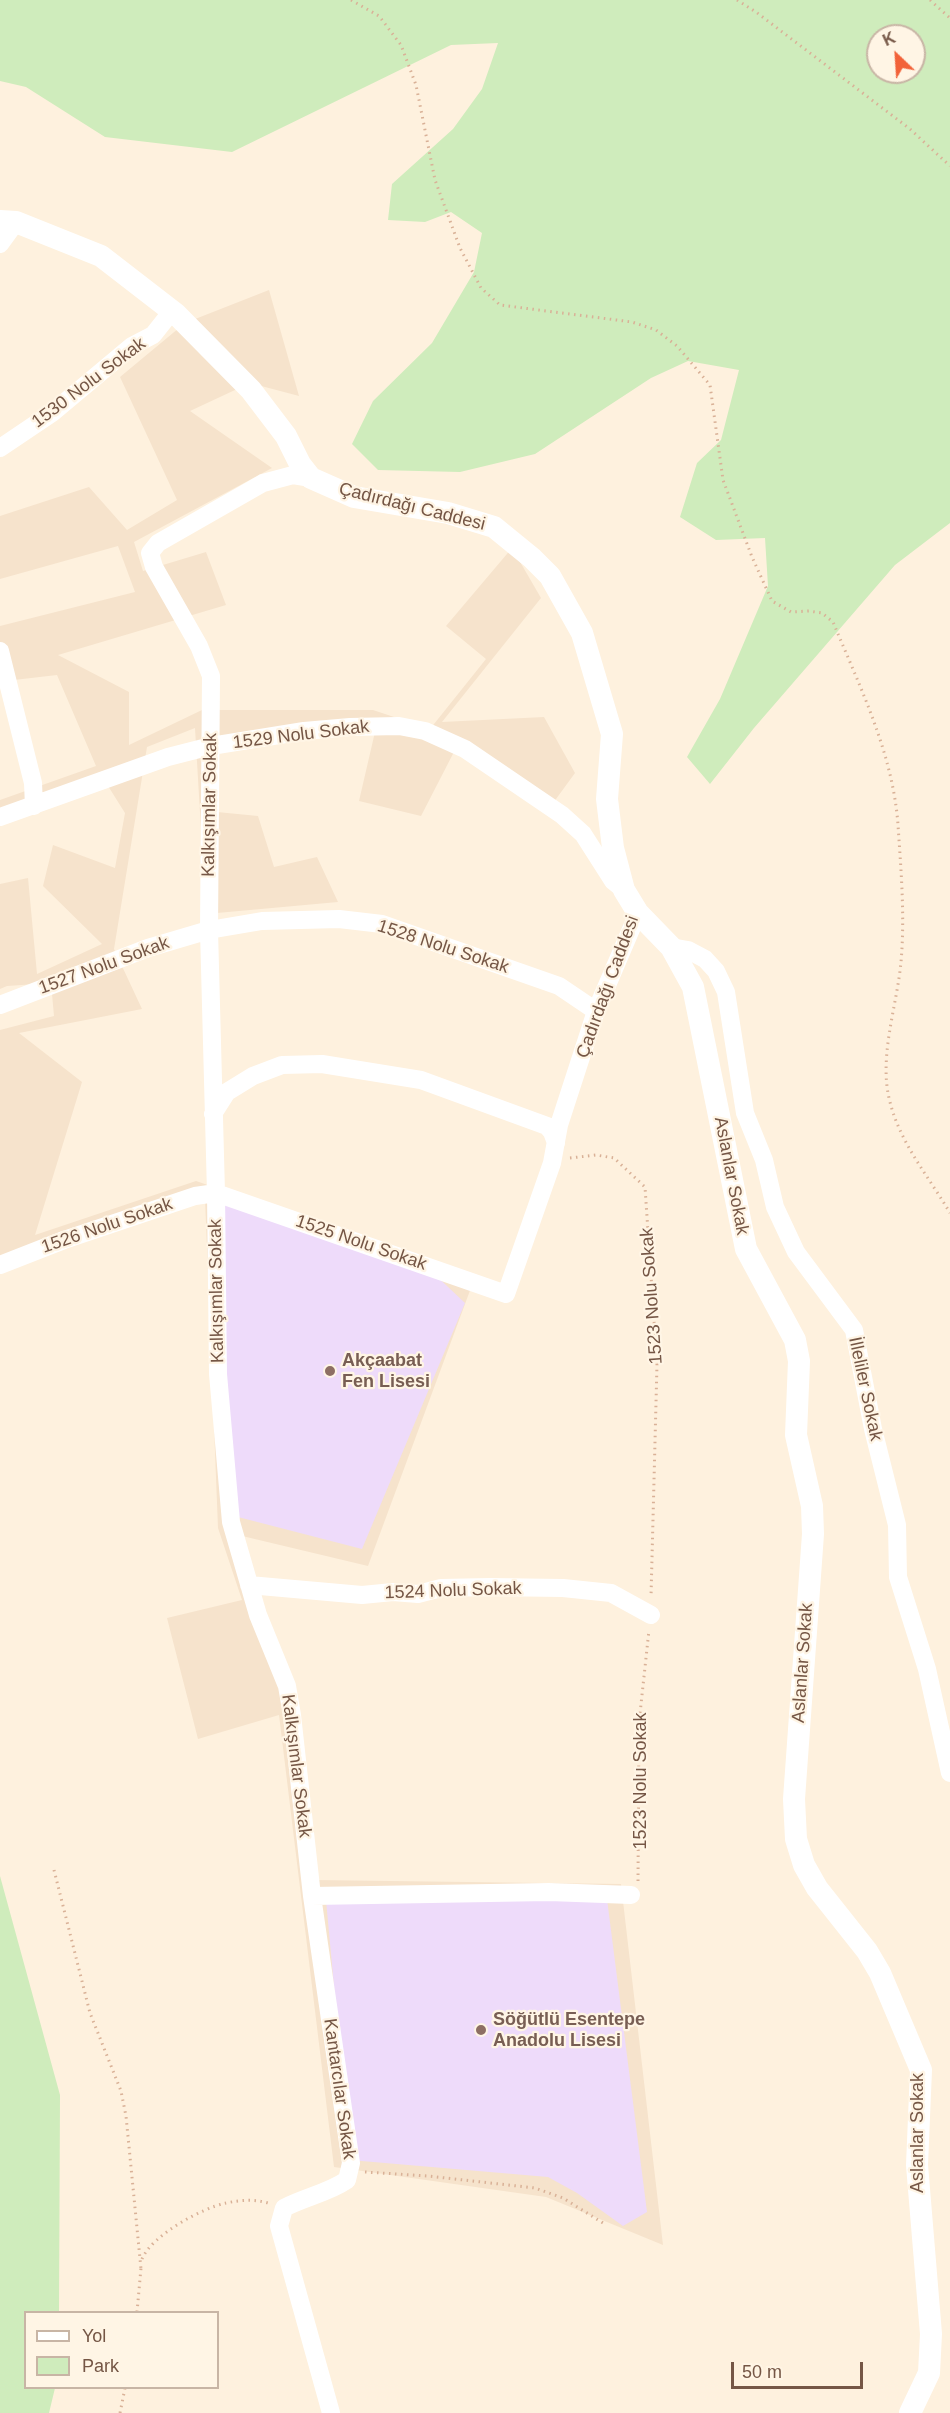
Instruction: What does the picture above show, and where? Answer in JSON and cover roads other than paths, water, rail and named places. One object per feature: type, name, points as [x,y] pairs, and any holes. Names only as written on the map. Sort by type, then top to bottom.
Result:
[{"type":"street","points":[[0,243],[8,222],[101,256],[172,310],[251,390],[286,436],[300,464],[311,478]]},
{"type":"street","name":"1530 Nolu Sokak","points":[[0,448],[52,412],[132,346],[153,335],[172,310]]},
{"type":"street","name":"Kalkışımlar Sokak","points":[[311,478],[293,475],[263,483],[159,543],[150,553],[154,567],[199,646],[211,676],[208,930],[216,1194],[218,1374],[231,1522],[258,1615],[286,1686],[292,1715],[312,1896]]},
{"type":"street","name":"Çadırdağı Caddesi","points":[[311,478],[354,497],[448,513],[494,527],[532,558],[550,576],[582,633],[612,734],[607,799],[613,848],[624,890],[638,913],[596,1011],[552,1163],[506,1293]]},
{"type":"street","points":[[0,651],[33,783],[34,806],[0,817]]},
{"type":"street","name":"1529 Nolu Sokak","points":[[34,806],[168,757],[211,746],[304,731],[399,726],[425,730],[465,749],[562,815],[583,834],[614,881],[624,890]]},
{"type":"street","name":"Aslanlar Sokak","points":[[638,913],[671,947],[693,987],[746,1249],[795,1340],[800,1361],[796,1435],[812,1506],[813,1534],[794,1799],[796,1839],[804,1864],[817,1888],[867,1951],[880,1973],[921,2070],[917,2165],[932,2334],[929,2373],[910,2413]]},
{"type":"street","name":"1528 Nolu Sokak","points":[[208,930],[262,921],[339,919],[382,924],[559,986],[596,1011]]},
{"type":"street","name":"1527 Nolu Sokak","points":[[0,1005],[148,948],[208,930]]},
{"type":"street","name":"İlleliler Sokak","points":[[671,947],[688,950],[705,959],[716,971],[726,992],[745,1113],[764,1160],[775,1207],[796,1252],[854,1330],[873,1429],[897,1525],[898,1578],[927,1669],[950,1773]]},
{"type":"street","points":[[213,1114],[227,1092],[253,1076],[282,1065],[322,1064],[421,1080],[547,1126],[556,1143]]},
{"type":"street","name":"1526 Nolu Sokak","points":[[0,1265],[64,1240],[195,1196],[216,1194]]},
{"type":"street","name":"1525 Nolu Sokak","points":[[216,1194],[430,1266],[480,1287],[506,1293]]},
{"type":"street","name":"1524 Nolu Sokak","points":[[249,1585],[362,1595],[393,1592],[418,1594],[441,1588],[587,1590],[611,1593],[651,1615]]},
{"type":"street","points":[[312,1896],[549,1892],[631,1895]]},
{"type":"street","name":"Kantarcılar Sokak","points":[[312,1896],[351,2163],[347,2180],[335,2188],[284,2208],[279,2226],[331,2413]]},
{"type":"place","name":"Akçaabat Fen Lisesi","points":[[330,1371]]},
{"type":"place","name":"Söğütlü Esentepe Anadolu Lisesi","points":[[481,2030]]}]
